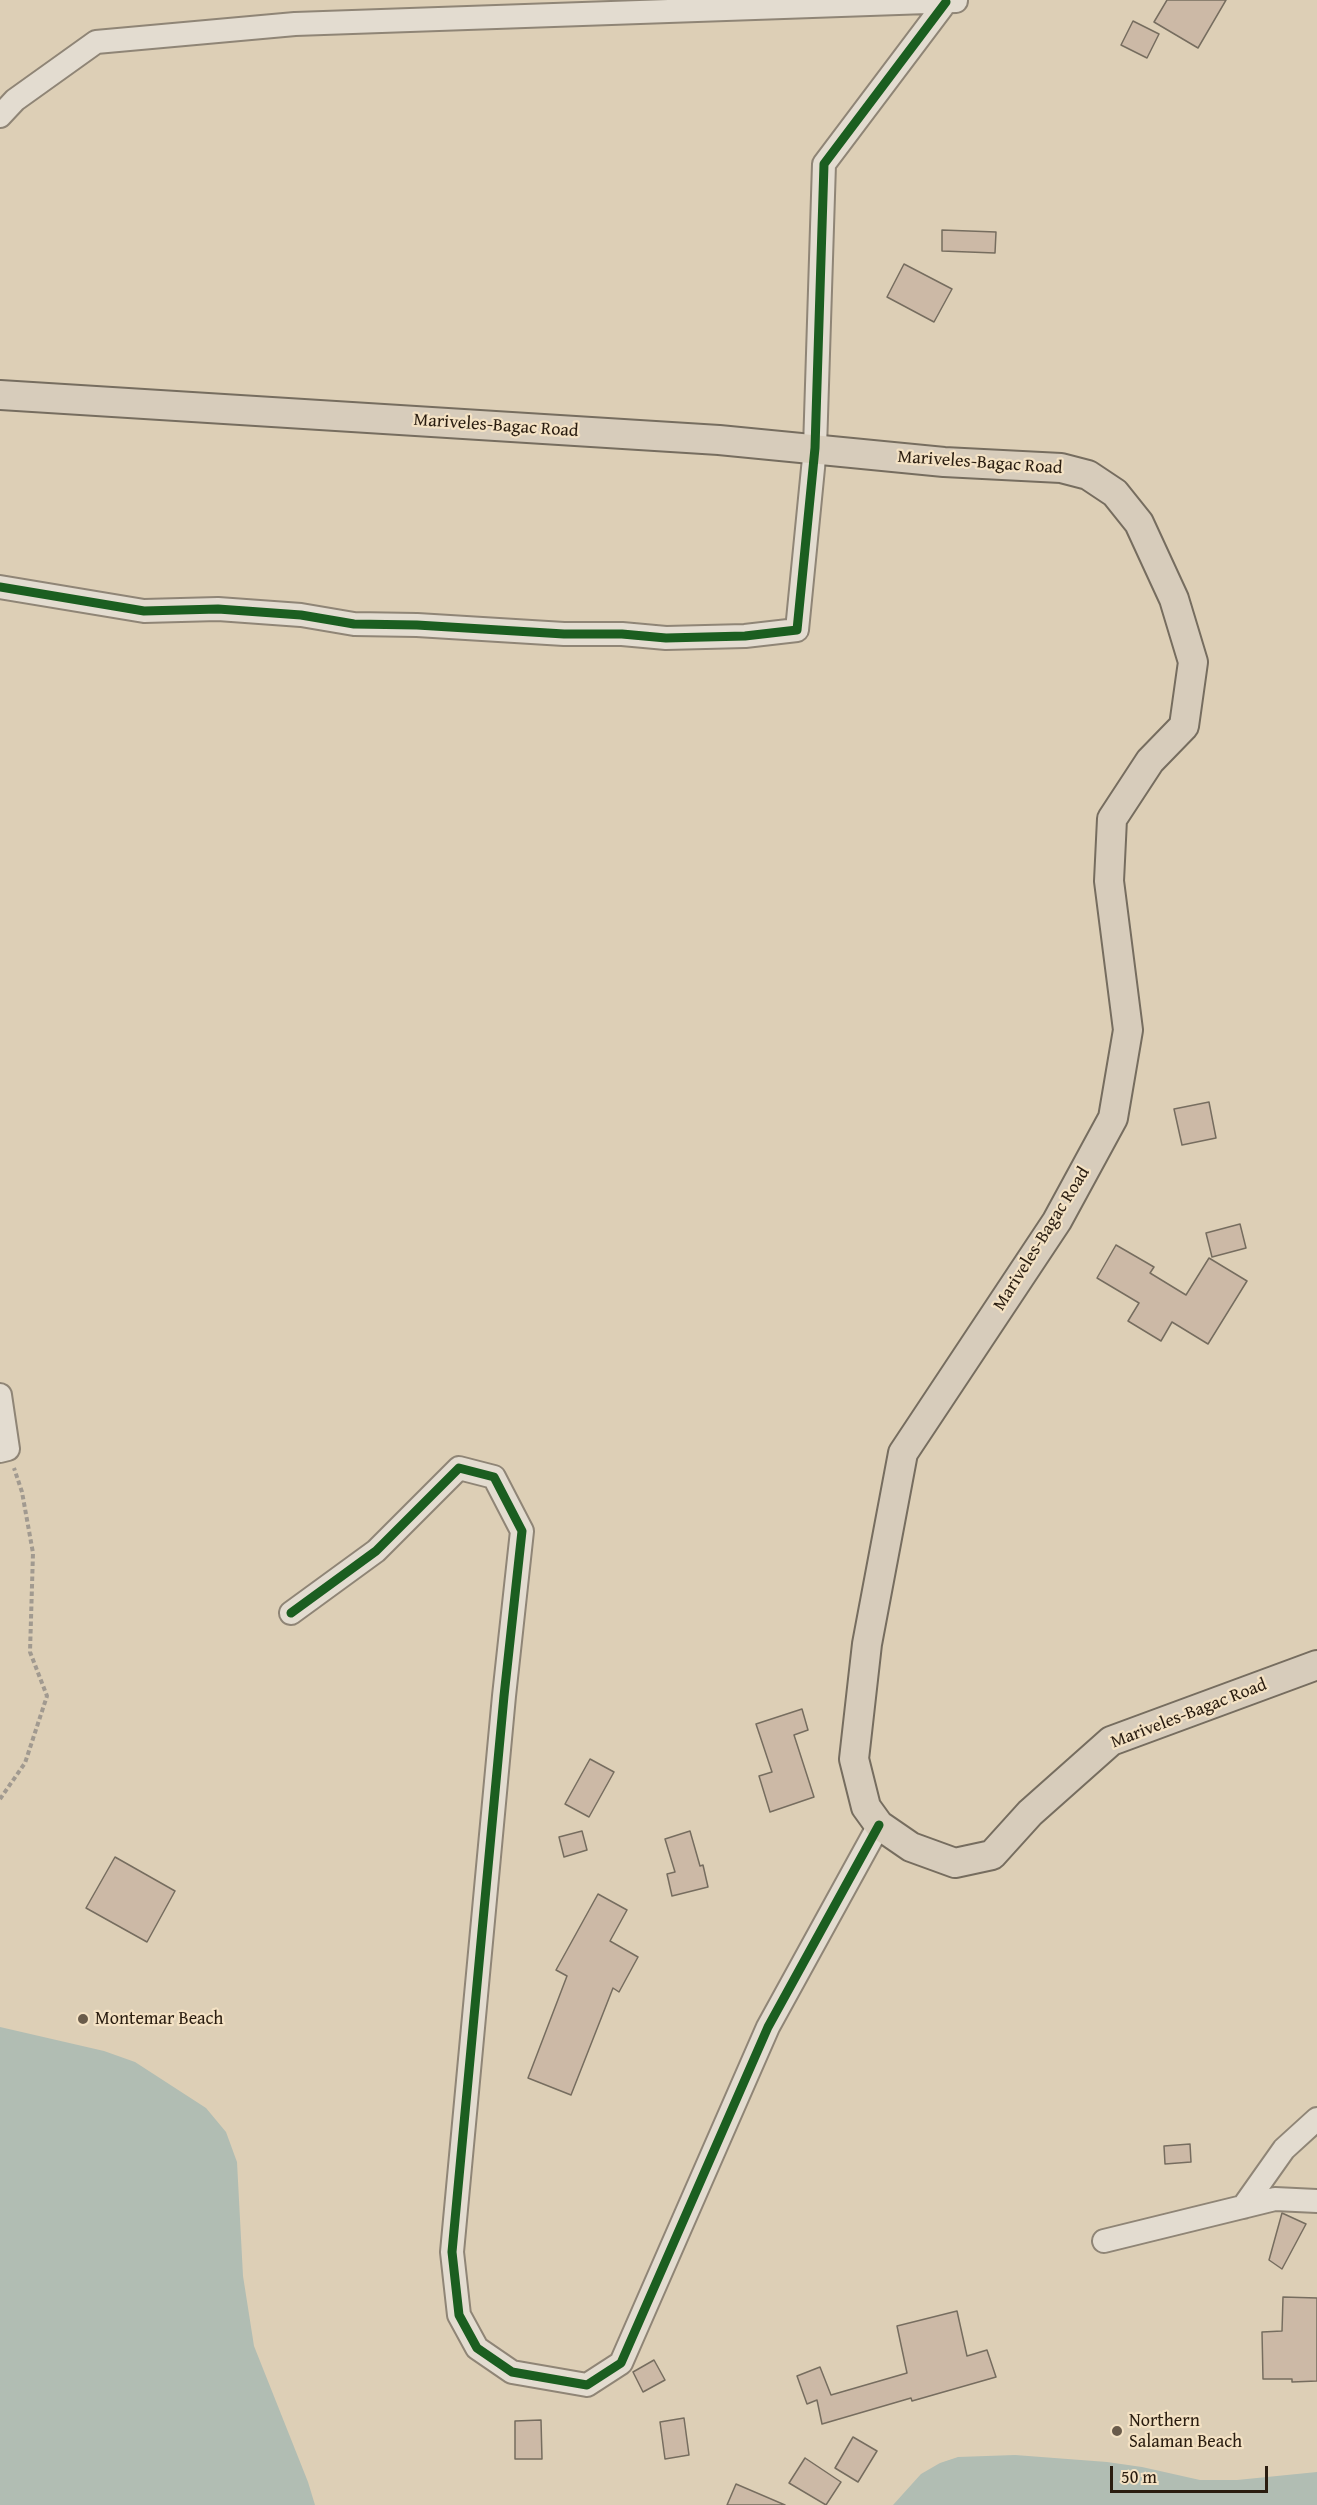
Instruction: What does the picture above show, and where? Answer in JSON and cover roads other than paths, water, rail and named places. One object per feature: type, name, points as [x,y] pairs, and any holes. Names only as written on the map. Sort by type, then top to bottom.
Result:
[{"type":"main road","name":"Mariveles-Bagac Road","points":[[0,395],[815,448],[944,462],[1061,468],[1075,470],[1102,483],[1116,493],[1139,523],[1174,599],[1192,662],[1184,726],[1150,761],[1112,819],[1109,881],[1128,1029],[1113,1118],[1057,1221],[903,1453],[867,1644],[854,1759],[866,1806],[879,1825],[911,1847],[955,1863],[992,1855],[1030,1813],[1111,1741],[1317,1665]]},
{"type":"street","points":[[0,116],[15,100],[96,42],[295,24],[954,1]]},
{"type":"street","points":[[0,587],[144,610],[230,610],[301,615],[354,624],[622,634],[666,638],[745,636],[797,630],[815,448],[824,164],[954,1]]},
{"type":"street","points":[[0,1395],[4,1450]]},
{"type":"street","points":[[291,1613],[376,1551],[459,1468],[494,1477],[522,1531],[504,1696],[452,2252],[459,2315],[477,2348],[512,2373],[587,2385],[621,2363],[768,2027],[879,1825]]},
{"type":"street","points":[[1244,2207],[1284,2149],[1317,2119]]},
{"type":"street","points":[[1104,2241],[1275,2199],[1317,2201]]},
{"type":"place","name":"Montemar Beach","points":[[83,2019]]},
{"type":"place","name":"Northern Salaman Beach","points":[[1117,2431]]}]
